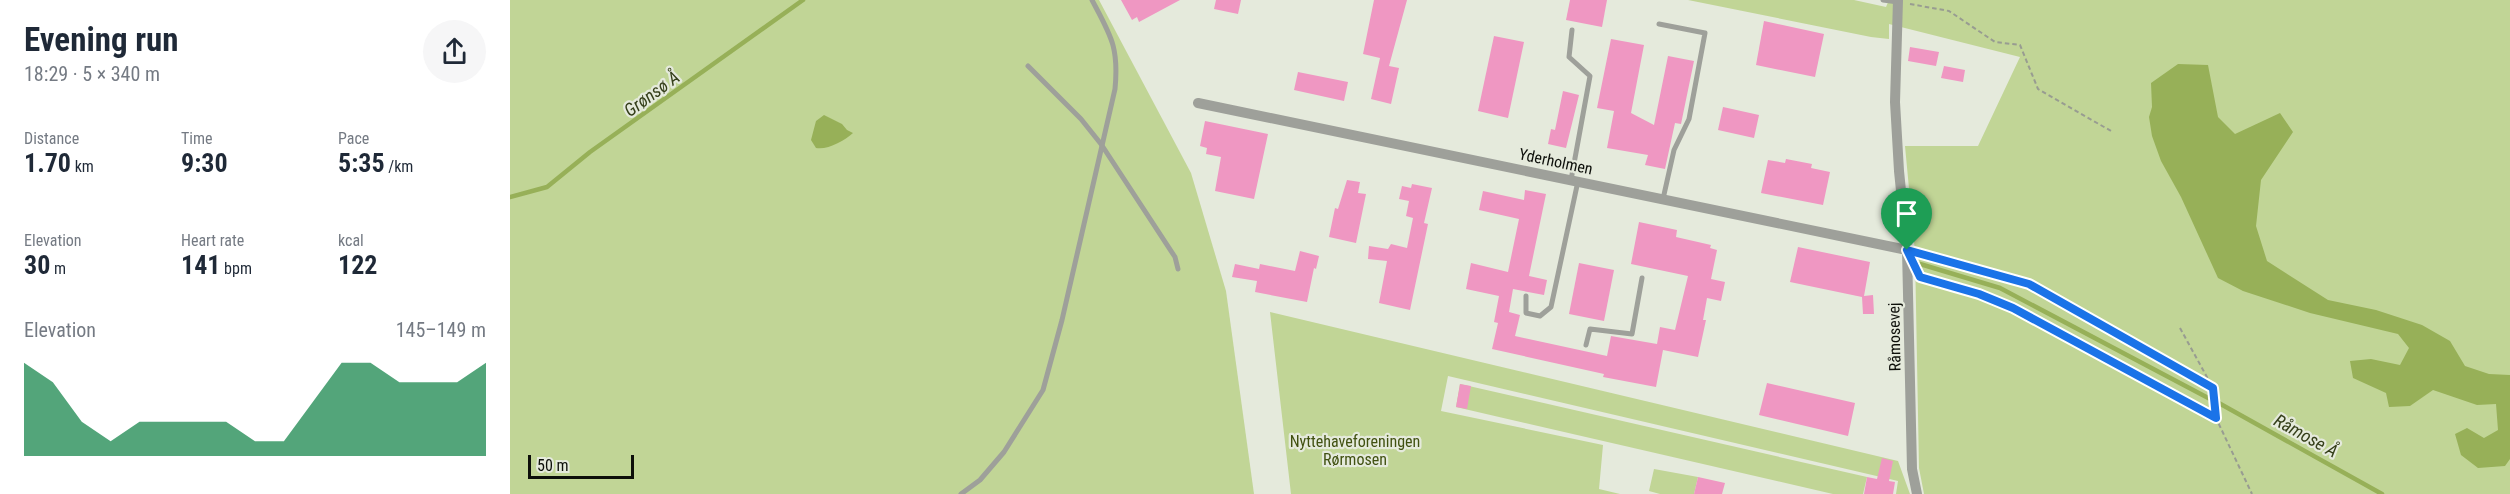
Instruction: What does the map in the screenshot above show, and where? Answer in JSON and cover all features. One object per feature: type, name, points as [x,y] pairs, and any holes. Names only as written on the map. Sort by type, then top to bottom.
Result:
[{"type":"street","name":"Råmosevej","points":[[1898,1],[1896,102],[1907,250],[1912,469],[1917,494]]},
{"type":"street","name":"Yderholmen","points":[[1198,102],[1907,250]]},
{"type":"lane","points":[[962,494],[980,480],[1004,452],[1043,390],[1062,320],[1115,89],[1117,65],[1114,40],[1092,0]]},
{"type":"lane","points":[[1883,0],[1898,1]]},
{"type":"lane","points":[[1659,24],[1705,33],[1689,119],[1674,150],[1663,199]]},
{"type":"lane","points":[[1526,296],[1526,313],[1540,316],[1551,307],[1574,180],[1590,76],[1569,57],[1572,30]]},
{"type":"lane","points":[[1028,66],[1081,119],[1101,144],[1174,257],[1179,269]]},
{"type":"lane","points":[[1587,345],[1590,329],[1632,334],[1642,278]]},
{"type":"path","points":[[1898,1],[1949,11],[1995,42],[2020,45],[2038,88],[2111,131]]},
{"type":"path","points":[[1907,250],[2029,284],[2213,388]]},
{"type":"path","points":[[1920,277],[1979,294],[2013,308],[2216,418]]},
{"type":"path","points":[[2180,328],[2213,388],[2216,418],[2252,494]]},
{"type":"green space","points":[[510,0],[1099,0],[1191,173],[1226,291],[1254,494],[510,494]]},
{"type":"green space","points":[[1688,0],[1854,0],[1886,7],[1889,0],[2510,0],[2510,494],[1924,494],[1919,468],[1915,252],[1905,146],[1978,146],[2020,57],[1889,24],[1889,39],[1871,37]]},
{"type":"green space","name":"Nyttehaveforeningen Rørmosen","points":[[1270,312],[1898,461],[1910,494],[1896,494],[1898,481],[1448,376],[1441,411],[1603,445],[1599,489],[1620,494],[1291,494]]},
{"type":"green space","points":[[1460,384],[1867,477],[1863,494],[1833,494],[1456,407]]},
{"type":"green space","points":[[1654,469],[1698,477],[1694,494],[1660,494],[1649,491]]},
{"type":"shaded area","points":[[2178,64],[2208,65],[2218,117],[2235,134],[2280,113],[2293,132],[2261,180],[2256,226],[2267,261],[2328,300],[2376,310],[2422,325],[2450,341],[2465,366],[2489,374],[2510,375],[2510,459],[2505,466],[2478,468],[2461,455],[2455,434],[2467,428],[2484,438],[2498,430],[2496,404],[2477,405],[2433,390],[2410,406],[2389,407],[2386,393],[2353,378],[2350,361],[2371,359],[2400,365],[2409,348],[2398,334],[2310,313],[2243,291],[2218,278],[2181,197],[2161,161],[2152,136],[2149,117],[2152,107],[2151,83]]},
{"type":"shaded area","points":[[824,115],[842,124],[853,133],[836,144],[826,148],[816,148],[811,140],[816,121]]},
{"type":"building","points":[[1121,0],[1180,0],[1139,22],[1137,17],[1132,20]]},
{"type":"building","points":[[1216,0],[1241,0],[1238,14],[1214,9]]},
{"type":"building","points":[[1374,0],[1407,0],[1389,66],[1399,68],[1391,104],[1371,99],[1380,58],[1363,54]]},
{"type":"building","points":[[1570,0],[1607,0],[1602,27],[1566,20]]},
{"type":"building","points":[[1764,21],[1824,34],[1815,77],[1756,65]]},
{"type":"building","points":[[1494,36],[1524,42],[1508,118],[1478,111]]},
{"type":"building","points":[[1611,39],[1644,45],[1631,113],[1654,125],[1668,56],[1694,61],[1681,124],[1675,123],[1665,169],[1645,165],[1648,155],[1607,148],[1614,111],[1597,108]]},
{"type":"building","points":[[1910,47],[1939,52],[1936,66],[1908,61]]},
{"type":"building","points":[[1944,66],[1965,70],[1963,82],[1941,78]]},
{"type":"building","points":[[1298,72],[1348,82],[1344,101],[1294,90]]},
{"type":"building","points":[[1563,91],[1579,95],[1566,148],[1548,144],[1551,129],[1555,130]]},
{"type":"building","points":[[1723,107],[1759,115],[1754,138],[1718,130]]},
{"type":"building","points":[[1205,121],[1268,134],[1254,199],[1215,191],[1221,157],[1206,154],[1207,148],[1200,146]]},
{"type":"building","points":[[1786,159],[1812,164],[1811,168],[1830,172],[1823,205],[1761,193],[1768,160],[1785,163]]},
{"type":"building","points":[[1347,180],[1360,182],[1358,193],[1366,194],[1356,243],[1329,237],[1335,208],[1338,209]]},
{"type":"building","points":[[1412,184],[1432,188],[1424,223],[1428,224],[1410,310],[1379,303],[1387,261],[1368,259],[1369,246],[1388,249],[1391,244],[1407,248],[1413,218],[1406,216],[1409,201],[1399,199],[1402,186],[1411,188]]},
{"type":"building","points":[[1525,190],[1546,194],[1529,276],[1547,280],[1544,295],[1513,289],[1509,312],[1520,315],[1515,336],[1607,356],[1611,336],[1657,344],[1660,327],[1675,330],[1688,276],[1631,264],[1639,222],[1677,230],[1676,237],[1711,245],[1710,248],[1717,250],[1711,279],[1725,282],[1721,301],[1707,298],[1703,320],[1706,320],[1698,357],[1663,350],[1656,387],[1603,377],[1604,374],[1492,349],[1498,323],[1494,322],[1499,296],[1466,289],[1471,263],[1508,272],[1519,219],[1479,210],[1483,191],[1524,200]]},
{"type":"building","points":[[1798,247],[1870,262],[1864,296],[1873,295],[1874,314],[1863,314],[1862,297],[1790,282]]},
{"type":"building","points":[[1300,251],[1319,256],[1316,269],[1314,268],[1307,302],[1255,292],[1257,281],[1232,277],[1235,264],[1259,269],[1260,264],[1295,271]]},
{"type":"building","points":[[1579,263],[1614,270],[1604,321],[1569,314]]},
{"type":"building","points":[[1767,383],[1855,403],[1848,436],[1759,415]]},
{"type":"building","points":[[1460,384],[1471,386],[1467,409],[1456,407]]},
{"type":"building","points":[[1882,458],[1893,461],[1889,481],[1895,482],[1893,494],[1864,494],[1867,477],[1877,479]]},
{"type":"building","points":[[1698,477],[1725,483],[1722,494],[1694,494]]},
{"type":"waterway","name":"Grønsø Å","points":[[510,197],[547,187],[590,152],[803,0]]},
{"type":"waterway","name":"Råmose Å","points":[[1920,264],[2000,288],[2212,400]]},
{"type":"waterway","name":"Råmose Å","points":[[2217,402],[2382,494]]},
{"type":"route","points":[[1907,250],[2029,284],[2213,388],[2216,418],[2013,308],[1979,294],[1920,277],[1907,250]]}]
